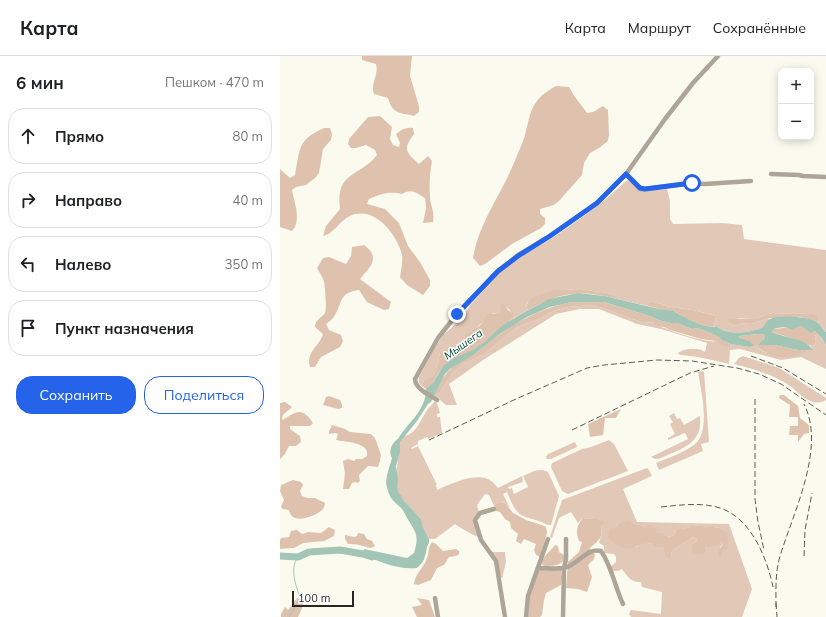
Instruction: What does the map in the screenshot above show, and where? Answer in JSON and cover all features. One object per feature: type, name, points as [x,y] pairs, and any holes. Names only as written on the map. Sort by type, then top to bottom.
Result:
[{"type":"street","points":[[437,400],[421,390],[415,382],[416,375],[438,338],[457,314],[498,271],[597,203],[626,174],[665,118],[693,83],[718,56]]},
{"type":"street","points":[[626,174],[640,188],[645,189],[692,183],[705,184],[751,181]]},
{"type":"street","points":[[771,174],[826,177]]},
{"type":"street","points":[[494,508],[480,513],[475,520],[481,540],[496,561],[505,617]]},
{"type":"street","points":[[526,617],[528,596],[548,539]]},
{"type":"street","points":[[563,617],[566,539]]},
{"type":"street","points":[[538,568],[564,568],[593,551],[601,551],[616,584],[617,592],[623,604]]},
{"type":"street","points":[[435,598],[438,617]]},
{"type":"shaded area","points":[[362,56],[412,56],[410,76],[419,106],[419,112],[414,116],[397,112],[392,107],[388,98],[374,94],[373,87],[377,68],[376,64],[362,60]]},
{"type":"shaded area","points":[[556,86],[569,87],[587,113],[593,112],[603,106],[608,110],[608,141],[590,153],[584,163],[582,175],[559,201],[554,205],[540,209],[540,214],[545,218],[545,224],[541,228],[512,244],[480,266],[473,258],[481,230],[509,175],[525,136],[534,105],[543,94]]},
{"type":"shaded area","points":[[380,116],[392,127],[390,139],[393,145],[399,147],[400,143],[396,134],[404,129],[413,128],[414,134],[407,147],[408,153],[419,164],[428,156],[432,161],[430,174],[430,199],[433,222],[423,223],[426,208],[425,198],[411,191],[402,194],[381,194],[369,199],[367,204],[385,209],[399,223],[408,246],[420,262],[430,280],[430,286],[423,295],[407,285],[400,277],[402,255],[399,247],[390,231],[376,218],[368,214],[350,216],[330,233],[323,236],[326,226],[340,209],[339,197],[341,188],[345,181],[377,155],[375,150],[366,145],[351,148],[348,144],[349,139],[368,117]]},
{"type":"shaded area","points":[[324,128],[330,128],[332,134],[331,140],[323,149],[319,173],[306,185],[296,187],[292,190],[297,216],[295,227],[292,231],[280,227],[280,169],[290,178],[295,175],[299,152],[304,141],[315,132]]},
{"type":"shaded area","points":[[630,180],[642,191],[667,189],[670,201],[670,219],[673,224],[722,223],[742,225],[744,239],[826,250],[826,332],[817,322],[819,320],[811,313],[772,313],[757,318],[739,318],[728,322],[735,326],[741,323],[751,324],[770,318],[761,328],[738,333],[726,331],[714,326],[716,316],[693,310],[669,308],[665,305],[650,301],[647,304],[648,306],[618,299],[617,296],[607,293],[580,289],[563,289],[538,295],[527,303],[526,307],[528,310],[514,318],[504,304],[498,313],[493,313],[474,330],[467,332],[468,338],[456,350],[450,352],[440,352],[433,378],[424,380],[422,386],[419,383],[419,377],[443,335],[463,318],[470,305],[500,273],[517,259],[554,237],[581,218],[606,199],[626,181]]},
{"type":"shaded area","points":[[364,245],[372,254],[373,259],[370,267],[360,279],[391,302],[389,309],[384,310],[367,302],[359,290],[348,293],[342,298],[338,310],[326,324],[329,330],[341,335],[343,341],[340,347],[321,357],[315,367],[310,367],[309,362],[311,353],[323,334],[315,327],[315,324],[325,313],[326,307],[324,282],[317,268],[323,258],[329,257],[346,264],[351,256],[352,247]]},
{"type":"shaded area","points":[[563,289],[580,289],[607,293],[617,296],[618,299],[593,294],[572,294],[551,299],[528,310],[526,307],[531,299],[536,296]]},
{"type":"shaded area","points":[[578,293],[605,296],[659,309],[674,311],[702,325],[712,327],[717,326],[726,331],[738,333],[756,330],[774,317],[785,316],[806,318],[817,322],[826,332],[826,345],[815,331],[810,333],[802,326],[793,330],[786,327],[774,329],[772,332],[805,343],[813,350],[798,350],[774,345],[759,345],[758,344],[764,339],[765,335],[758,334],[739,336],[755,346],[750,347],[730,344],[713,334],[697,328],[692,329],[677,323],[658,320],[653,317],[604,302],[572,302],[550,307],[527,317],[501,333],[473,355],[450,369],[445,374],[431,402],[400,442],[400,452],[396,466],[398,482],[394,487],[394,491],[421,519],[429,539],[425,558],[417,568],[403,568],[363,555],[364,549],[407,558],[414,553],[417,541],[416,533],[402,509],[389,494],[386,484],[392,458],[390,453],[394,442],[398,439],[420,410],[425,397],[426,389],[433,383],[443,366],[454,358],[471,351],[484,342],[503,325],[523,313],[549,299]]},
{"type":"shaded area","points":[[650,301],[665,305],[669,308],[693,310],[716,316],[714,326],[710,327],[701,325],[674,311],[667,311],[648,306],[647,304]]},
{"type":"shaded area","points":[[571,302],[604,302],[653,317],[658,320],[677,323],[692,329],[697,328],[719,337],[730,344],[731,347],[722,346],[716,341],[701,339],[657,326],[653,322],[644,323],[594,305],[568,307],[553,311],[539,319],[517,327],[484,354],[465,363],[453,372],[439,394],[434,395],[444,376],[452,368],[477,352],[509,328],[539,312]]},
{"type":"shaded area","points":[[504,303],[508,310],[513,313],[514,318],[476,348],[446,364],[429,388],[426,389],[422,386],[424,380],[433,377],[440,352],[446,349],[451,352],[458,349],[468,339],[465,337],[467,332],[480,326],[487,314],[498,313],[500,310],[500,305]]},
{"type":"shaded area","points":[[594,305],[644,323],[653,322],[671,331],[697,339],[716,341],[731,347],[730,344],[750,347],[755,346],[766,353],[807,352],[806,349],[812,350],[811,346],[816,342],[815,336],[818,333],[826,345],[826,369],[801,357],[781,360],[740,349],[730,350],[729,364],[699,357],[680,355],[678,353],[688,349],[699,349],[705,352],[707,343],[661,329],[637,324],[599,309],[580,309],[556,314],[483,360],[449,384],[457,405],[446,405],[434,395],[439,394],[453,372],[465,363],[484,354],[517,327],[539,319],[553,311],[568,307]]},
{"type":"shaded area","points":[[772,313],[811,313],[817,316],[819,320],[817,322],[800,317],[770,318],[751,324],[741,323],[735,326],[728,322],[729,319],[757,318]]},
{"type":"shaded area","points":[[802,326],[818,333],[815,336],[816,342],[814,345],[811,346],[772,332],[774,329]]},
{"type":"shaded area","points":[[758,334],[765,335],[764,339],[758,344],[759,345],[774,345],[798,350],[806,349],[807,352],[789,357],[773,356],[740,338],[739,336]]},
{"type":"shaded area","points":[[743,356],[779,368],[826,398],[826,400],[822,402],[810,401],[789,385],[776,378],[734,364]]},
{"type":"shaded area","points":[[698,372],[704,372],[709,442],[701,444],[703,451],[659,470],[656,463],[686,450],[695,444],[700,438],[704,420],[703,399]]},
{"type":"shaded area","points":[[780,395],[784,395],[798,406],[800,418],[809,425],[809,433],[804,434],[798,442],[798,435],[789,435],[790,426],[798,426],[798,417],[789,417],[790,405],[779,398]]},
{"type":"shaded area","points":[[329,396],[340,400],[342,408],[338,409],[323,405],[326,397]]},
{"type":"shaded area","points":[[435,401],[440,413],[437,414],[437,417],[440,417],[442,433],[428,439],[427,437],[418,441],[418,444],[411,448],[412,449],[418,446],[437,485],[437,490],[464,480],[479,477],[486,478],[494,483],[498,488],[522,476],[523,482],[508,487],[509,489],[512,488],[514,494],[528,487],[523,476],[542,470],[548,472],[559,496],[551,525],[523,516],[519,513],[511,502],[507,492],[503,494],[510,508],[505,503],[499,502],[494,506],[489,495],[485,494],[477,505],[479,513],[474,518],[479,537],[455,524],[435,539],[429,539],[421,519],[398,494],[394,492],[393,489],[400,442],[404,436],[408,435],[415,429]]},
{"type":"shaded area","points":[[285,402],[292,407],[283,415],[283,420],[292,414],[299,412],[306,415],[313,423],[310,426],[290,426],[290,429],[300,436],[301,442],[296,446],[289,446],[285,454],[280,459],[280,403]]},
{"type":"shaded area","points":[[621,409],[616,418],[605,418],[603,435],[590,437],[588,424]]},
{"type":"shaded area","points":[[674,413],[677,419],[680,418],[684,425],[700,416],[698,433],[690,444],[683,448],[660,459],[653,458],[651,457],[688,439],[685,433],[668,440],[668,438],[675,434],[670,424],[673,422],[669,416]]},
{"type":"shaded area","points":[[332,425],[350,432],[371,434],[375,438],[381,455],[378,467],[368,466],[359,475],[360,481],[358,483],[352,483],[349,489],[343,489],[345,473],[343,461],[348,459],[354,461],[356,459],[362,459],[367,456],[367,451],[361,445],[336,440],[338,434],[329,434]]},
{"type":"shaded area","points":[[609,440],[614,444],[628,471],[568,494],[562,491],[551,467],[552,463],[582,449]]},
{"type":"shaded area","points":[[575,442],[577,447],[551,459],[547,459],[546,457],[548,454]]},
{"type":"shaded area","points":[[647,468],[652,476],[623,489],[637,522],[729,524],[752,589],[742,617],[631,617],[629,614],[631,610],[661,614],[662,592],[642,587],[641,582],[632,580],[622,569],[612,571],[610,567],[616,562],[616,557],[614,554],[604,553],[604,546],[599,543],[603,522],[595,517],[589,519],[583,518],[578,523],[571,512],[559,518],[552,538],[550,537],[562,500]],"holes":[[[619,523],[633,523],[639,527],[657,533],[663,533],[669,537],[674,535],[677,529],[684,529],[691,525],[719,528],[723,544],[721,542],[705,548],[695,543],[697,539],[693,537],[672,551],[670,558],[664,547],[644,542],[636,547],[613,540],[614,528]],[[723,544],[724,549],[721,558],[720,547]]]},
{"type":"shaded area","points":[[293,480],[301,482],[303,485],[300,491],[302,496],[315,498],[325,503],[323,509],[313,516],[299,519],[292,516],[289,510],[282,509],[281,506],[284,500],[280,491],[281,485]]},
{"type":"shaded area","points":[[499,502],[505,503],[513,513],[526,520],[546,527],[546,537],[540,557],[536,555],[534,550],[536,544],[524,539],[521,544],[516,541],[518,534],[511,528],[510,522],[505,519],[500,512],[496,511],[494,506]]},
{"type":"shaded area","points":[[595,517],[604,522],[601,527],[601,537],[590,548],[591,552],[595,554],[594,559],[588,565],[592,577],[587,592],[578,589],[566,588],[568,562],[579,552],[582,542],[579,541],[577,532],[579,523],[583,518],[589,519]]},
{"type":"shaded area","points":[[628,521],[645,528],[650,525],[655,528],[657,533],[663,533],[669,537],[674,535],[677,529],[684,529],[691,525],[719,528],[727,533],[727,549],[724,550],[721,558],[718,551],[723,544],[721,542],[705,548],[705,553],[697,554],[692,552],[691,546],[697,539],[693,537],[672,551],[670,559],[665,554],[664,547],[658,548],[651,543],[628,549],[618,545],[608,538],[609,529],[614,528],[619,523]]},
{"type":"shaded area","points":[[329,527],[335,530],[334,536],[324,541],[303,543],[294,548],[280,549],[281,538],[289,537],[291,531],[297,530],[302,534],[308,532],[321,533]]},
{"type":"shaded area","points":[[358,533],[364,534],[375,546],[369,548],[357,544],[348,544],[345,539],[345,535],[354,537],[357,536]]},
{"type":"shaded area","points":[[432,542],[443,551],[456,549],[459,551],[459,554],[449,557],[444,565],[437,568],[431,580],[418,585],[414,584],[416,577],[426,562]]},
{"type":"shaded area","points":[[555,545],[558,546],[559,552],[564,555],[564,560],[557,565],[543,566],[542,563],[544,557]]},
{"type":"shaded area","points":[[489,550],[492,552],[505,552],[506,562],[502,578],[500,577],[497,561]]},
{"type":"shaded area","points":[[539,570],[561,570],[561,585],[546,593],[542,615],[540,617],[528,617],[530,596]]},
{"type":"shaded area","points":[[299,596],[301,596],[304,600],[298,617],[281,617],[285,607],[288,610]]},
{"type":"shaded area","points":[[417,598],[429,600],[435,617],[417,617],[412,607],[422,605]]},
{"type":"waterway","name":"Мышега","points":[[394,477],[394,492],[399,499]]},
{"type":"waterway","name":"Мышега","points":[[280,556],[298,557],[309,552],[340,550],[372,557]]},
{"type":"waterway","points":[[289,617],[300,598],[295,582],[294,572],[295,562],[298,557]]},
{"type":"railway","points":[[751,356],[783,368],[826,394]]},
{"type":"railway","points":[[429,440],[516,399],[587,368],[657,360],[692,361],[737,368],[759,374],[781,384],[826,415]]},
{"type":"railway","points":[[572,430],[690,373],[714,366]]},
{"type":"railway","points":[[755,399],[755,499],[764,550]]},
{"type":"railway","points":[[776,607],[778,562],[800,499],[810,459],[812,440],[810,421],[804,404]]},
{"type":"railway","points":[[804,556],[805,530],[812,493]]},
{"type":"railway","points":[[661,507],[690,504],[713,506],[731,513],[741,520],[756,540],[762,552],[773,587]]},
{"type":"railway","points":[[776,603],[777,617]]},
{"type":"route","points":[[457,314],[498,271],[597,203],[626,174],[640,188],[645,189],[692,183]]}]
